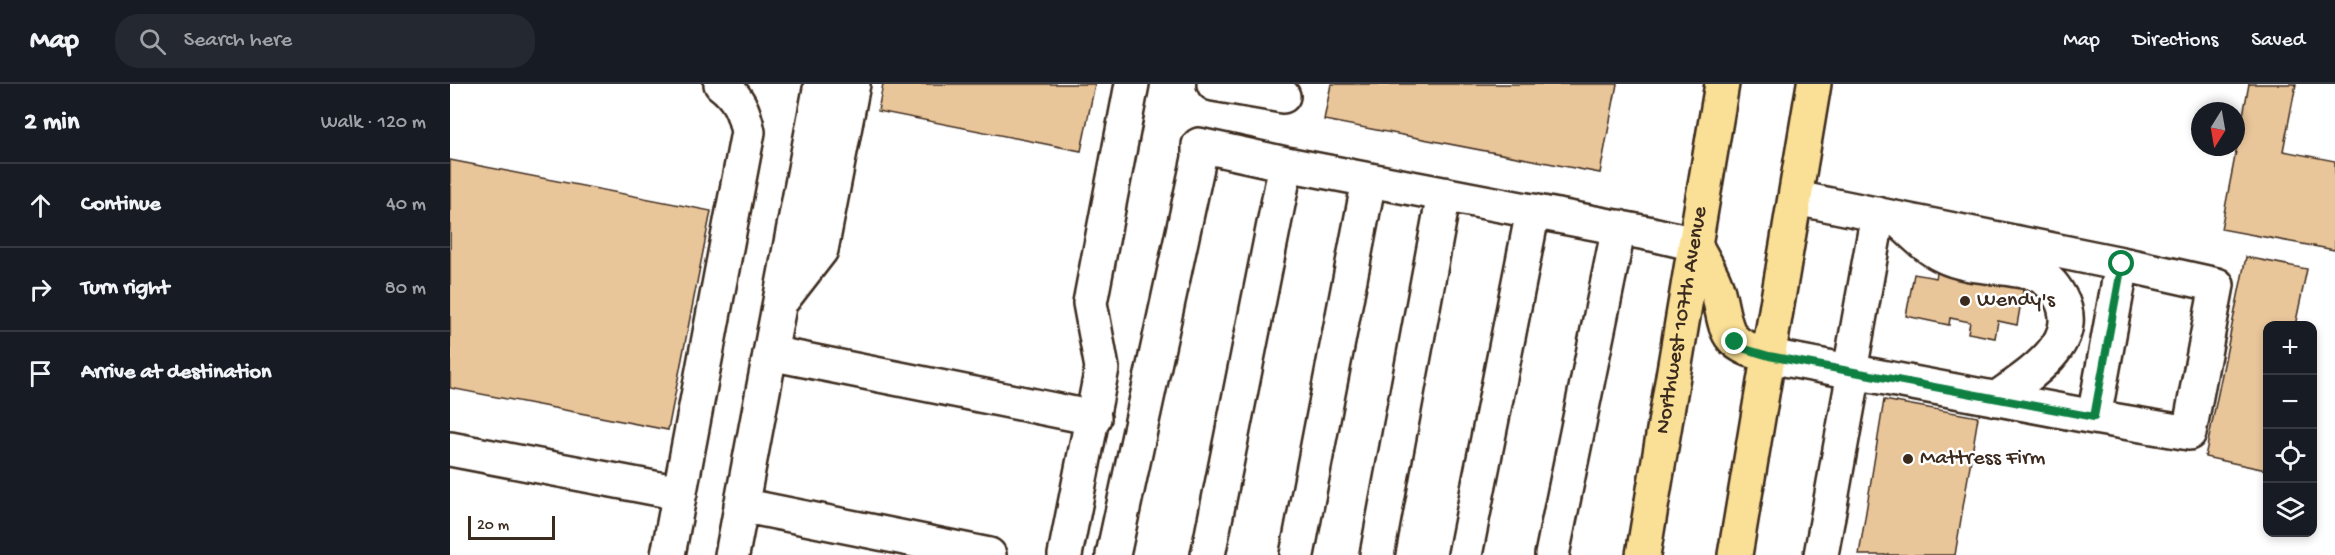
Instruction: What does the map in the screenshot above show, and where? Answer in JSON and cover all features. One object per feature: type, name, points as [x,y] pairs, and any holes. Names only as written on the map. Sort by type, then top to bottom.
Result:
[{"type":"main road","name":"Northwest 107th Avenue","points":[[1642,555],[1722,84]]},
{"type":"main road","points":[[1735,555],[1814,84]]},
{"type":"main road","points":[[1695,244],[1718,290],[1720,307],[1728,332],[1735,342],[1745,349],[1769,356]]},
{"type":"lane","points":[[668,555],[748,132],[744,114],[736,97],[721,84]]},
{"type":"lane","points":[[732,555],[821,84]]},
{"type":"lane","points":[[780,302],[821,250],[853,84]]},
{"type":"lane","points":[[1065,555],[1094,418],[1102,368],[1090,303],[1132,84]]},
{"type":"lane","points":[[1214,84],[1283,96]]},
{"type":"lane","points":[[1113,555],[1199,158],[1199,145],[1695,244]]},
{"type":"lane","points":[[1208,555],[1286,164]]},
{"type":"lane","points":[[1297,555],[1369,180]]},
{"type":"lane","points":[[1377,555],[1444,194]]},
{"type":"lane","points":[[1769,356],[2189,433],[2217,285],[1796,198]]},
{"type":"lane","points":[[1464,555],[1533,211]]},
{"type":"lane","points":[[1821,555],[1852,372],[1886,216]]},
{"type":"lane","points":[[1886,216],[1946,258],[2039,275],[2054,286],[2064,303],[2066,315],[2064,334],[2053,355],[1996,399]]},
{"type":"lane","points":[[1552,555],[1619,227]]},
{"type":"lane","points":[[2094,417],[2122,264]]},
{"type":"lane","points":[[770,353],[1094,418]]},
{"type":"lane","points":[[450,449],[680,493]]},
{"type":"lane","points":[[741,504],[989,555]]},
{"type":"building","points":[[883,84],[1095,84],[1081,151],[878,111]]},
{"type":"building","points":[[1331,84],[1617,84],[1600,173],[1324,120]]},
{"type":"building","points":[[2249,84],[2296,84],[2283,151],[2335,161],[2335,250],[2221,229],[2235,156],[2245,156],[2245,105]]},
{"type":"building","points":[[450,160],[711,211],[668,430],[450,388]]},
{"type":"building","points":[[2246,257],[2307,269],[2296,321],[2263,321],[2263,469],[2205,457]]},
{"type":"building","name":"Wendy's","points":[[1938,268],[2024,285],[2017,325],[1998,321],[1995,338],[1968,333],[1970,322],[1950,318],[1949,325],[1906,316],[1914,274],[1936,278]]},
{"type":"building","points":[[1884,400],[1978,417],[1955,555],[1859,555]]},
{"type":"place","name":"Wendy's","points":[[1965,301]]},
{"type":"place","name":"Mattress Firm","points":[[1908,459]]},
{"type":"route","points":[[1735,342],[1745,349],[1769,356],[2094,417],[2122,264]]}]
